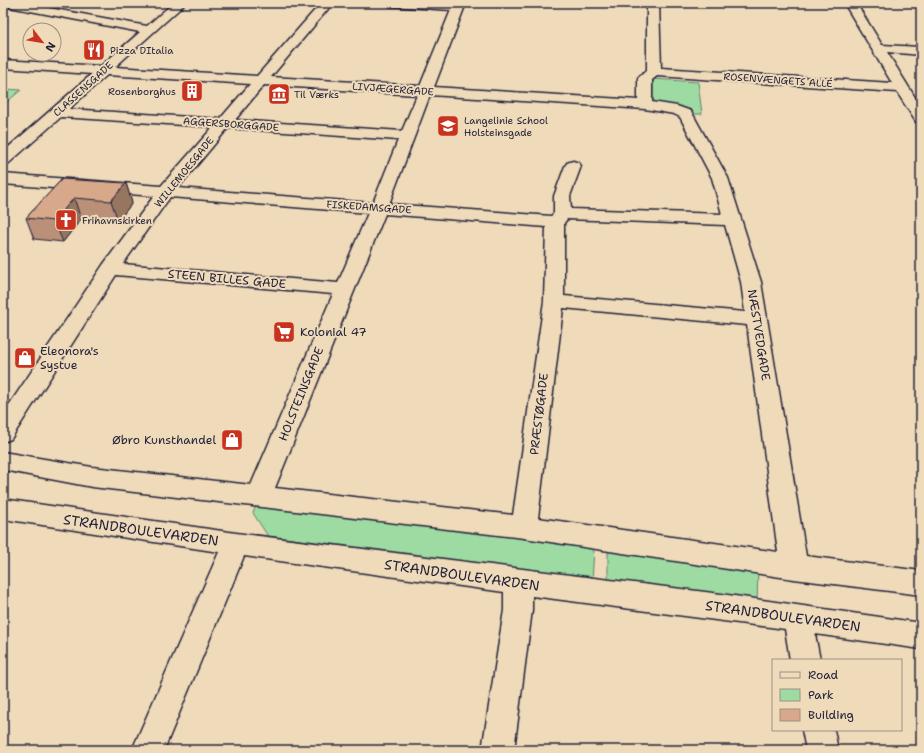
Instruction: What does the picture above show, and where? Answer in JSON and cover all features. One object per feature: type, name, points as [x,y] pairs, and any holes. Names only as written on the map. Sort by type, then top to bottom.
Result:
[{"type":"street","points":[[4,3],[149,30]]},
{"type":"street","name":"CLASSENSGADE","points":[[3,160],[180,3]]},
{"type":"street","name":"WILLEMOESGADE","points":[[3,433],[110,269],[166,191],[327,3]]},
{"type":"street","points":[[390,3],[458,5]]},
{"type":"street","points":[[645,105],[645,78],[654,72],[653,3]]},
{"type":"street","points":[[850,3],[921,119]]},
{"type":"street","name":"HOLSTEINSGADE","points":[[259,496],[345,289],[406,136],[426,91],[440,48],[458,5]]},
{"type":"street","points":[[878,48],[921,51]]},
{"type":"street","name":"LIVJÆGERGADE","points":[[3,64],[645,105],[677,110],[686,114]]},
{"type":"street","name":"ROSENVÆNGETS ALLÉ","points":[[654,72],[902,88]]},
{"type":"street","name":"AGGERSBORGGADE","points":[[57,112],[406,136]]},
{"type":"street","name":"NÆSTVEDGADE","points":[[686,114],[720,178],[751,282],[794,567]]},
{"type":"street","name":"PRÆSTØGADE","points":[[524,527],[554,301],[559,218],[562,196],[573,166]]},
{"type":"street","name":"FISKEDAMSGADE","points":[[3,179],[378,208],[559,218],[732,220]]},
{"type":"street","name":"STEEN BILLES GADE","points":[[110,269],[345,289]]},
{"type":"street","points":[[554,301],[757,319]]},
{"type":"street","points":[[3,461],[92,477],[524,527],[794,567],[921,583]]},
{"type":"street","name":"STRANDBOULEVARDEN","points":[[3,509],[236,544],[518,582],[721,607],[921,636]]},
{"type":"street","points":[[148,750],[236,544]]},
{"type":"street","points":[[498,750],[518,610],[518,582]]},
{"type":"street","points":[[798,618],[805,659]]},
{"type":"street","points":[[818,731],[822,750]]},
{"type":"green space","points":[[653,79],[698,82],[702,114],[695,114],[679,108],[653,105]]},
{"type":"green space","points":[[3,89],[21,90],[3,105]]},
{"type":"green space","points":[[257,504],[594,547],[592,583],[271,541],[253,513]]},
{"type":"green space","points":[[608,548],[758,569],[757,604],[608,585]]},
{"type":"building","points":[[62,179],[126,183],[111,201],[74,198],[54,221],[26,218]]},
{"type":"place","name":"Pizza DItalia","points":[[94,50]]},
{"type":"place","name":"Rosenborghus","points":[[192,91]]},
{"type":"place","name":"Til Værks","points":[[279,94]]},
{"type":"place","name":"Langelinie School Holsteinsgade","points":[[448,126]]},
{"type":"place","name":"Frihavnskirken","points":[[66,220]]},
{"type":"place","name":"Kolonial 47","points":[[284,332]]},
{"type":"place","name":"Eleonora's Systue","points":[[25,358]]},
{"type":"place","name":"Øbro Kunsthandel","points":[[232,440]]}]
